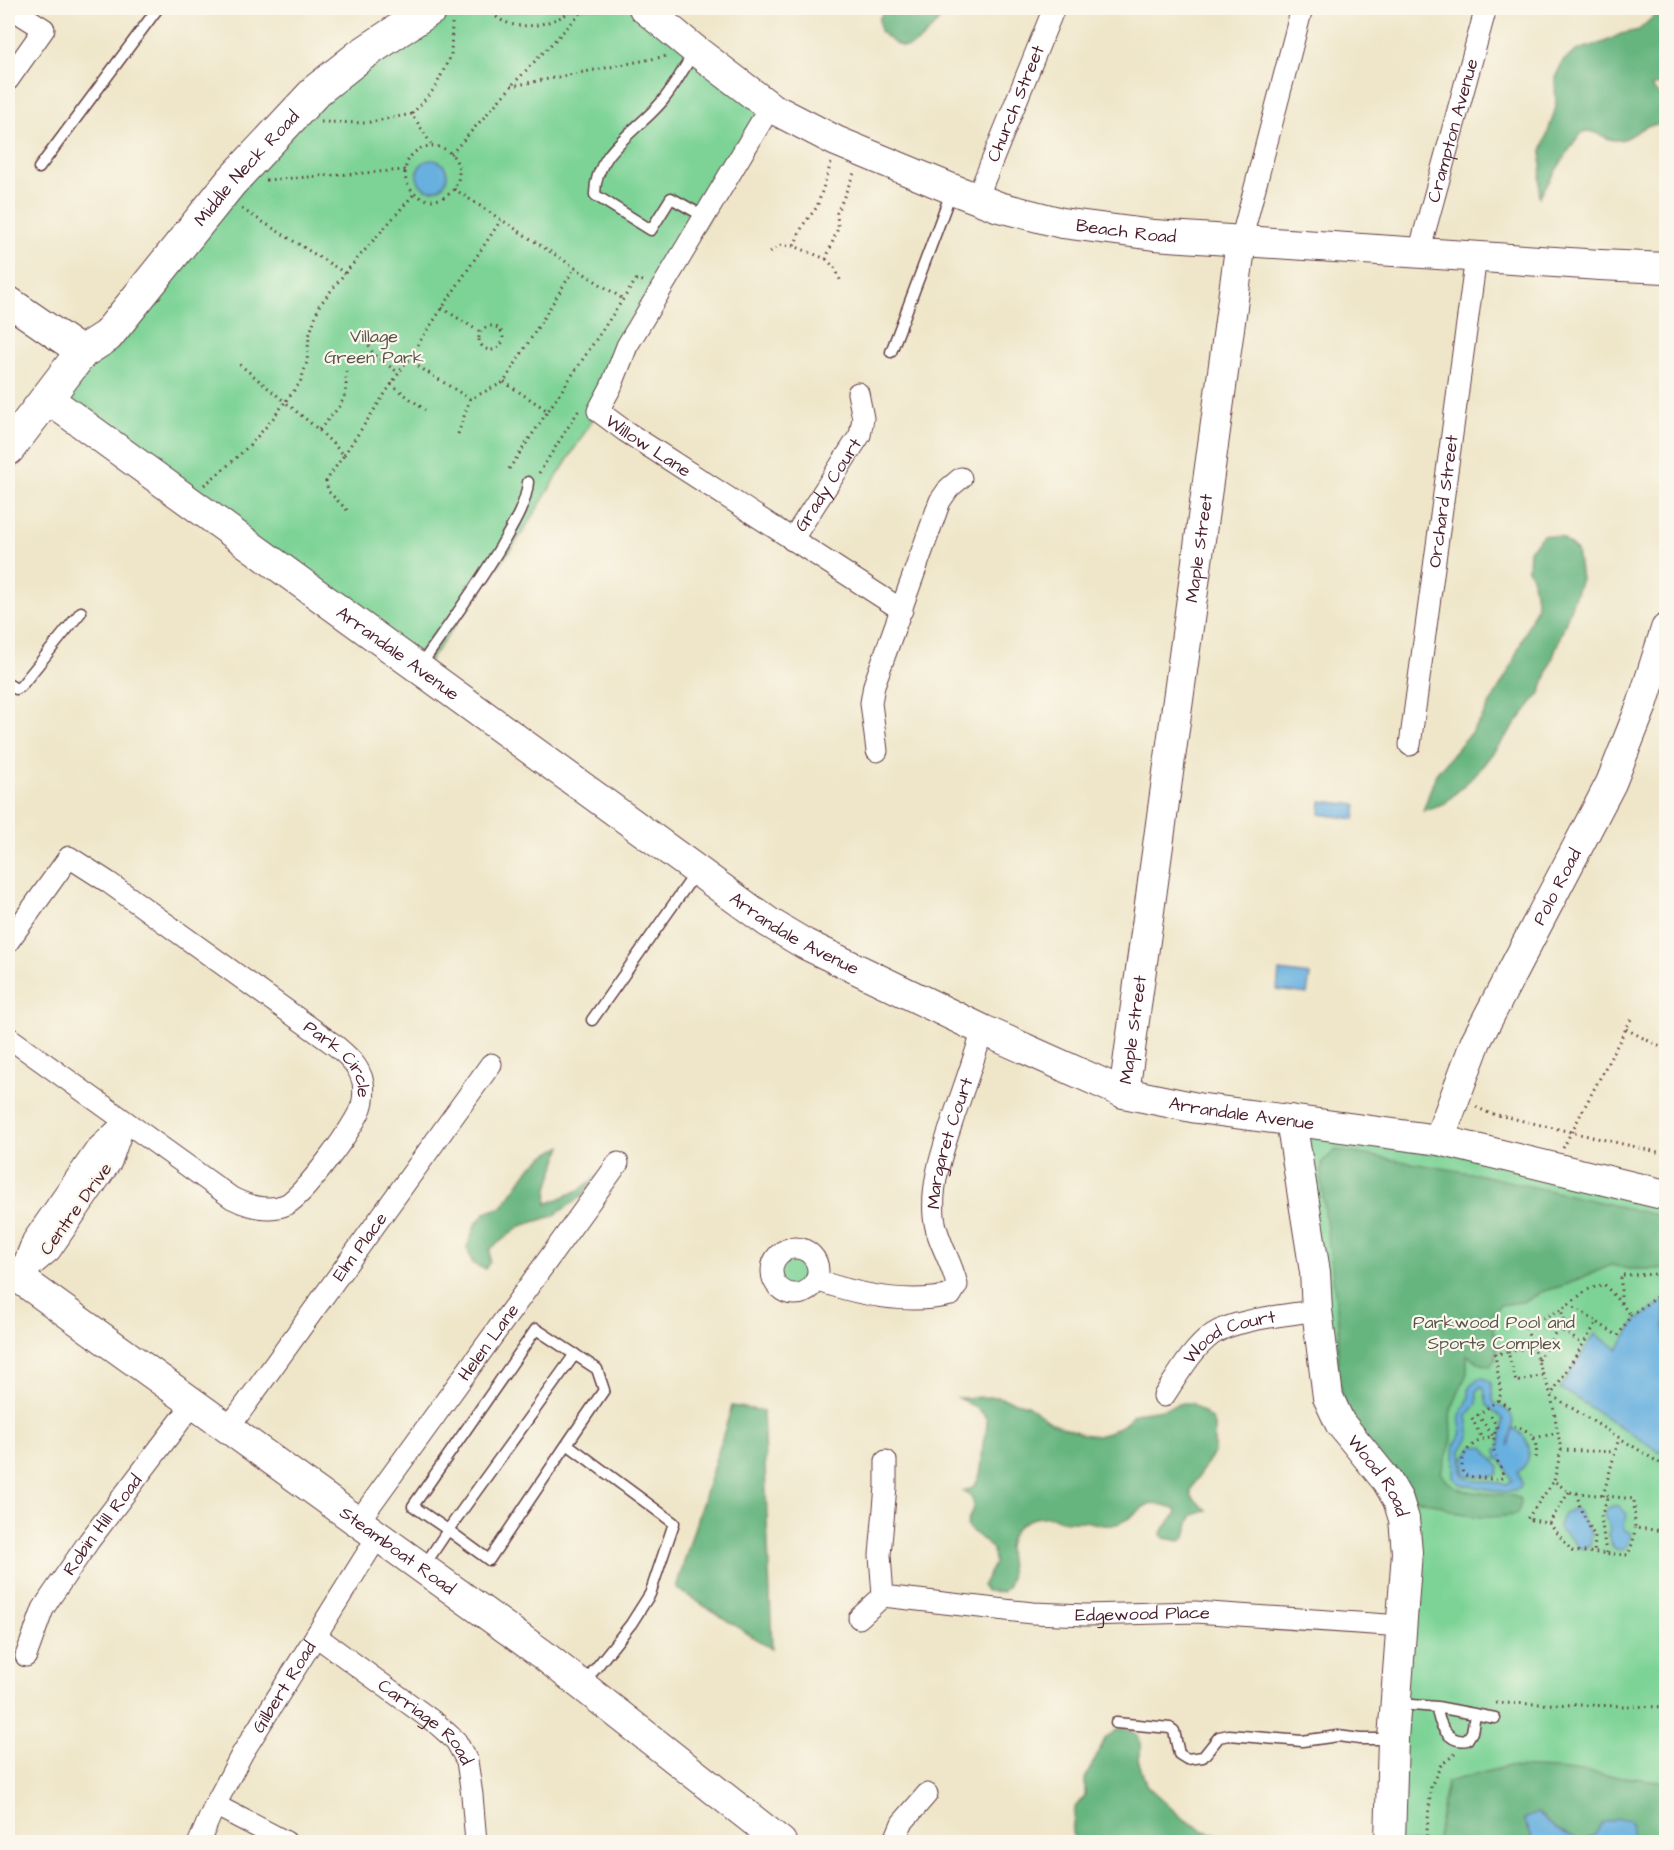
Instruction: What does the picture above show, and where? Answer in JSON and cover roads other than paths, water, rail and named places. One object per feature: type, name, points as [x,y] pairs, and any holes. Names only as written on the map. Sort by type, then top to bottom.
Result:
[{"type":"main road","name":"Middle Neck Road","points":[[82,352],[90,325],[192,200],[253,130],[304,77],[366,26],[395,8]]},
{"type":"main road","name":"Middle Neck Road","points":[[8,449],[82,352],[107,336],[226,188],[289,118],[317,90],[361,55],[442,13]]},
{"type":"street","points":[[8,80],[44,29],[10,8]]},
{"type":"street","name":"Beach Road","points":[[644,8],[770,107],[836,141],[999,207],[1062,223],[1154,235],[1666,268]]},
{"type":"street","name":"Church Street","points":[[964,194],[1054,8]]},
{"type":"street","name":"Maple Street","points":[[1124,1093],[1241,241],[1302,8]]},
{"type":"street","name":"Crampton Avenue","points":[[1419,252],[1486,8]]},
{"type":"street","name":"Willow Lane","points":[[770,107],[627,346],[611,387],[598,411],[625,431],[902,610]]},
{"type":"street","name":"Orchard Street","points":[[1410,746],[1476,257]]},
{"type":"street","points":[[8,301],[82,352]]},
{"type":"street","name":"Grady Court","points":[[792,540],[860,435],[863,418],[858,393]]},
{"type":"street","name":"Arrandale Avenue","points":[[47,398],[768,922],[805,944],[983,1030],[1124,1093],[1197,1108],[1439,1140],[1666,1195]]},
{"type":"street","points":[[877,751],[871,703],[874,685],[940,501],[949,488],[961,478]]},
{"type":"street","name":"Polo Road","points":[[1439,1140],[1476,1041],[1611,783],[1642,705],[1666,628]]},
{"type":"street","name":"Park Circle","points":[[8,942],[69,857],[108,882],[353,1060],[363,1083],[362,1106],[336,1147],[300,1195],[288,1204],[273,1208],[247,1206],[232,1198],[125,1122],[8,1036]]},
{"type":"street","name":"Margaret Court","points":[[816,1280],[869,1295],[931,1300],[951,1295],[957,1285],[954,1270],[938,1235],[934,1216],[934,1187],[940,1159],[983,1030]]},
{"type":"street","name":"Elm Place","points":[[228,1429],[491,1064]]},
{"type":"street","name":"Wood Road","points":[[1291,1120],[1315,1272],[1317,1311],[1328,1397],[1340,1423],[1387,1481],[1398,1500],[1404,1519],[1407,1552],[1395,1704],[1390,1842]]},
{"type":"street","name":"Centre Drive","points":[[13,1274],[33,1240],[96,1149],[125,1122]]},
{"type":"street","name":"Helen Lane","points":[[368,1529],[618,1163]]},
{"type":"street","name":"Steamboat Road","points":[[13,1274],[542,1654],[773,1840]]},
{"type":"street","name":"Wood Court","points":[[1164,1396],[1196,1350],[1214,1333],[1244,1323],[1317,1311]]},
{"type":"street","name":"Robin Hill Road","points":[[26,1656],[43,1609],[50,1598],[89,1541],[193,1404]]},
{"type":"street","points":[[859,1618],[883,1596],[880,1555],[886,1461]]},
{"type":"street","name":"Gilbert Road","points":[[199,1842],[215,1805],[242,1754],[316,1636],[368,1529]]},
{"type":"street","name":"Edgewood Place","points":[[883,1596],[1032,1613],[1195,1612],[1402,1626]]},
{"type":"street","name":"Carriage Road","points":[[316,1636],[456,1740],[467,1761],[476,1842]]},
{"type":"street","points":[[894,1842],[902,1823],[927,1794]]},
{"type":"street","points":[[215,1805],[286,1842]]},
{"type":"lane","points":[[39,168],[158,8]]},
{"type":"lane","points":[[695,50],[664,100],[627,135],[603,165],[598,175],[595,195],[651,230],[671,198],[705,217]]},
{"type":"lane","points":[[891,352],[964,194]]},
{"type":"lane","points":[[418,668],[479,584],[518,516],[527,487]]},
{"type":"lane","points":[[8,684],[16,689],[21,686],[81,612]]},
{"type":"lane","points":[[592,1020],[698,871]]},
{"type":"lane","points":[[536,1329],[597,1369],[604,1390],[567,1444],[489,1560],[413,1506],[536,1329]]},
{"type":"lane","points":[[422,1568],[574,1354]]},
{"type":"lane","points":[[567,1444],[674,1523],[650,1594],[631,1624],[582,1686]]},
{"type":"lane","points":[[1395,1704],[1437,1707],[1495,1718]]},
{"type":"lane","points":[[1437,1707],[1437,1716],[1443,1728],[1452,1737],[1461,1741],[1471,1736],[1475,1715]]},
{"type":"lane","points":[[1116,1723],[1170,1728],[1174,1731],[1179,1754],[1187,1759],[1203,1757],[1220,1737],[1229,1735],[1302,1741],[1338,1736],[1393,1739]]},
{"type":"water","points":[[432,160],[443,164],[447,175],[443,186],[432,190],[421,186],[417,175],[421,164]]},
{"type":"water","points":[[1321,801],[1357,805],[1355,819],[1320,814]]},
{"type":"water","points":[[1279,971],[1310,975],[1307,994],[1277,990]]},
{"type":"water","points":[[1665,1301],[1666,1444],[1661,1453],[1560,1388],[1595,1334],[1618,1349],[1637,1320]]},
{"type":"water","points":[[1479,1378],[1484,1378],[1491,1383],[1493,1401],[1511,1416],[1512,1429],[1508,1446],[1513,1428],[1524,1437],[1527,1443],[1529,1455],[1518,1472],[1522,1484],[1519,1489],[1505,1492],[1463,1485],[1454,1477],[1454,1445],[1462,1433],[1460,1418],[1468,1400],[1470,1385]],"holes":[[[1481,1386],[1484,1389],[1487,1405],[1503,1419],[1499,1449],[1496,1449],[1497,1459],[1501,1459],[1512,1480],[1507,1484],[1469,1479],[1464,1477],[1462,1472],[1461,1451],[1470,1435],[1467,1416],[1477,1404],[1477,1391]]]},
{"type":"water","points":[[1473,1446],[1484,1447],[1499,1467],[1497,1475],[1491,1477],[1464,1473],[1464,1458]]},
{"type":"water","points":[[1612,1506],[1619,1506],[1627,1514],[1624,1527],[1625,1531],[1630,1532],[1630,1540],[1627,1547],[1621,1550],[1612,1547],[1608,1535],[1610,1529],[1604,1515]]},
{"type":"water","points":[[1574,1508],[1579,1512],[1592,1535],[1590,1546],[1583,1549],[1578,1547],[1558,1526],[1564,1514]]},
{"type":"water","points":[[1538,1813],[1554,1828],[1581,1841],[1594,1836],[1602,1823],[1618,1819],[1631,1821],[1633,1842],[1534,1842],[1524,1819]]},
{"type":"park label","name":"Village Green Park","points":[[374,346]]},
{"type":"park label","name":"Parkwood Pool and Sports Complex","points":[[1494,1332]]}]
